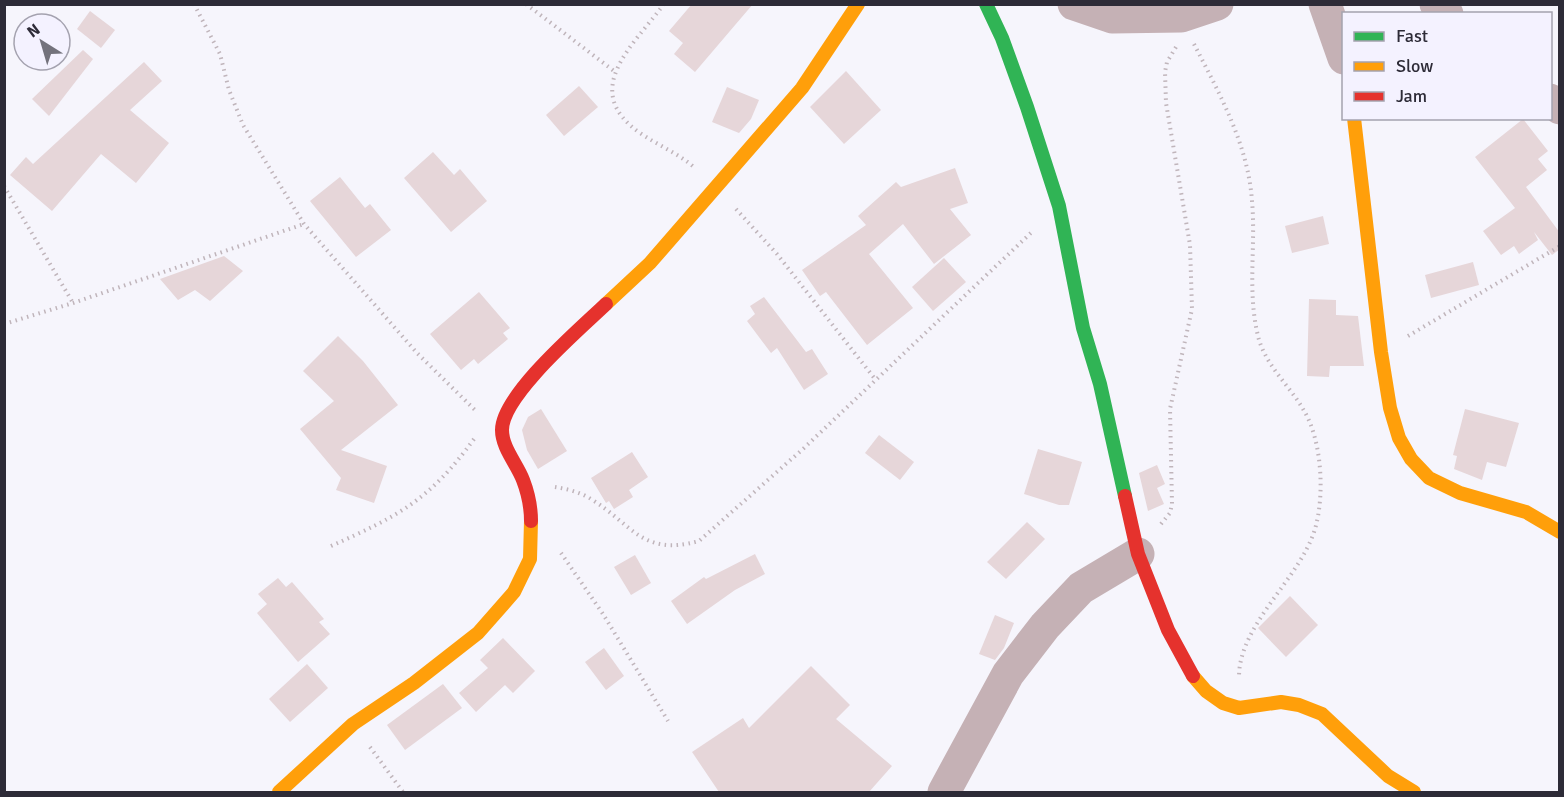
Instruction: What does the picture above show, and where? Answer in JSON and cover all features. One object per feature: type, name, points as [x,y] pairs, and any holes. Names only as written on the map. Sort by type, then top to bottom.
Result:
[{"type":"street","points":[[279,792],[353,724],[414,683],[478,633],[514,592],[530,559],[531,510],[523,480],[510,457],[502,429],[514,401],[542,364],[650,262],[717,187],[802,88],[858,4]]},
{"type":"street","points":[[986,4],[1017,78],[1059,206],[1083,328],[1100,384],[1136,548],[1168,630],[1189,671],[1206,691],[1223,704],[1239,708],[1281,702],[1299,705],[1322,714],[1388,776],[1414,792]]},
{"type":"street","points":[[1074,4],[1112,17],[1185,24],[1217,4]]},
{"type":"street","points":[[1325,4],[1342,52]]},
{"type":"street","points":[[1354,120],[1381,352],[1390,408],[1399,438],[1411,459],[1429,478],[1460,493],[1526,512],[1560,532]]},
{"type":"street","points":[[944,792],[1008,674],[1045,626],[1081,588],[1136,548]]},
{"type":"path","points":[[194,4],[220,54],[228,90],[243,125],[304,224],[417,352],[486,421],[502,429]]},
{"type":"path","points":[[526,4],[614,71]]},
{"type":"path","points":[[664,4],[614,71],[611,91],[620,115],[640,133],[680,155],[717,187],[777,254],[875,379]]},
{"type":"path","points":[[1136,548],[1163,522],[1172,504],[1170,409],[1192,309],[1191,245],[1166,103],[1165,72],[1167,62],[1185,24]]},
{"type":"path","points":[[1185,24],[1229,112],[1246,161],[1252,201],[1252,304],[1258,339],[1271,366],[1304,409],[1312,426],[1322,481],[1315,529],[1295,571],[1243,651],[1239,668],[1239,708]]},
{"type":"path","points":[[4,186],[73,303]]},
{"type":"path","points":[[523,480],[575,491],[591,499],[644,539],[678,547],[699,541],[804,448],[1059,206]]},
{"type":"path","points":[[4,324],[73,303],[304,224]]},
{"type":"path","points":[[1381,352],[1560,246]]},
{"type":"path","points":[[331,546],[384,522],[424,496],[450,471],[486,421]]},
{"type":"path","points":[[558,548],[603,614],[668,721]]},
{"type":"path","points":[[353,724],[403,792]]},
{"type":"building","points":[[692,4],[753,4],[695,72],[674,54],[683,43],[669,31]]},
{"type":"building","points":[[90,11],[115,30],[101,48],[77,29]]},
{"type":"building","points":[[83,50],[93,59],[49,116],[32,99],[60,72],[72,72],[72,61]]},
{"type":"building","points":[[144,62],[162,81],[130,110],[169,143],[136,183],[101,154],[52,211],[10,175],[26,157],[33,164]]},
{"type":"building","points":[[846,71],[881,110],[844,144],[810,107]]},
{"type":"building","points":[[579,86],[598,107],[564,136],[546,115]]},
{"type":"building","points":[[727,87],[759,100],[751,119],[739,133],[712,122]]},
{"type":"building","points":[[1524,120],[1548,151],[1538,159],[1547,170],[1526,187],[1560,233],[1560,249],[1552,255],[1534,232],[1538,240],[1519,254],[1514,246],[1501,255],[1483,231],[1515,208],[1475,157]]},
{"type":"building","points":[[433,152],[454,175],[460,169],[487,201],[451,232],[404,178]]},
{"type":"building","points":[[955,168],[968,203],[950,209],[971,235],[934,264],[903,224],[869,254],[913,308],[867,345],[826,292],[820,296],[802,270],[866,225],[858,216],[896,182],[901,187]]},
{"type":"building","points":[[340,177],[365,208],[370,204],[391,230],[356,257],[310,201]]},
{"type":"building","points":[[1323,216],[1329,244],[1292,253],[1285,226]]},
{"type":"building","points":[[224,256],[243,271],[210,301],[195,290],[178,300],[160,279]]},
{"type":"building","points":[[944,258],[966,282],[933,311],[912,287]]},
{"type":"building","points":[[1473,262],[1479,285],[1431,298],[1425,275]]},
{"type":"building","points":[[479,292],[510,328],[503,333],[508,339],[478,364],[474,359],[461,370],[430,334]]},
{"type":"building","points":[[764,297],[806,352],[812,349],[828,374],[804,390],[777,348],[771,353],[747,321],[755,314],[750,306]]},
{"type":"building","points":[[1309,299],[1336,300],[1336,315],[1358,316],[1364,366],[1330,366],[1329,377],[1307,376]]},
{"type":"building","points":[[338,336],[363,361],[398,405],[341,450],[387,466],[374,503],[336,490],[341,478],[300,429],[334,401],[303,371]]},
{"type":"building","points":[[541,409],[567,451],[538,469],[527,450],[522,430],[528,417]]},
{"type":"building","points":[[1465,409],[1519,423],[1506,467],[1487,462],[1482,480],[1454,469],[1457,456],[1453,455]]},
{"type":"building","points":[[879,435],[914,462],[900,480],[865,453]]},
{"type":"building","points":[[1038,449],[1082,462],[1069,505],[1059,505],[1024,494]]},
{"type":"building","points":[[632,452],[648,477],[629,490],[633,497],[614,509],[609,501],[606,503],[591,478]]},
{"type":"building","points":[[1157,465],[1165,484],[1157,488],[1164,504],[1148,511],[1139,473]]},
{"type":"building","points":[[1027,522],[1045,539],[1006,579],[987,562]]},
{"type":"building","points":[[755,554],[765,574],[735,590],[687,624],[671,601],[704,577],[706,579]]},
{"type":"building","points":[[635,555],[651,583],[631,595],[614,567]]},
{"type":"building","points":[[278,578],[286,587],[292,582],[324,619],[319,622],[330,634],[298,662],[257,613],[267,604],[258,594]]},
{"type":"building","points":[[1290,596],[1318,625],[1286,657],[1258,628]]},
{"type":"building","points":[[995,615],[1014,623],[1004,648],[995,660],[979,654]]},
{"type":"building","points":[[503,638],[535,671],[513,693],[505,685],[476,712],[459,693],[488,668],[480,660]]},
{"type":"building","points":[[604,648],[624,676],[606,690],[585,662]]},
{"type":"building","points":[[307,664],[328,688],[290,722],[269,699]]},
{"type":"building","points":[[811,666],[850,705],[836,719],[892,766],[869,792],[719,792],[692,752],[743,718],[749,728]]},
{"type":"building","points":[[443,684],[462,708],[405,750],[387,725]]},
{"type":"traffic: fast","points":[[986,4],[1002,38],[1027,107],[1059,206],[1083,328],[1100,384],[1125,496]]},
{"type":"traffic: slow","points":[[606,304],[650,263],[802,88],[858,4]]},
{"type":"traffic: slow","points":[[1354,120],[1381,352],[1390,408],[1399,438],[1411,459],[1429,478],[1460,493],[1526,512],[1560,532]]},
{"type":"traffic: slow","points":[[279,792],[353,724],[414,683],[478,633],[514,592],[530,559],[531,521]]},
{"type":"traffic: slow","points":[[1193,676],[1206,691],[1223,703],[1239,708],[1281,702],[1299,705],[1322,714],[1388,776],[1414,792]]},
{"type":"traffic: jam","points":[[531,521],[525,485],[503,437],[505,416],[528,381],[606,304]]},
{"type":"traffic: jam","points":[[1125,496],[1138,554],[1168,630],[1193,676]]}]
